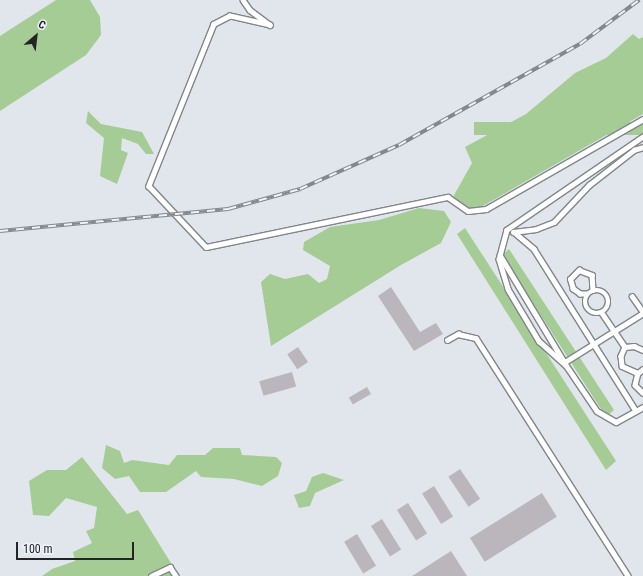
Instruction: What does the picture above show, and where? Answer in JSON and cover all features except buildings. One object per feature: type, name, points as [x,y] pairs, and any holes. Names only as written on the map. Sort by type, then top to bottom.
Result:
[{"type":"lane","points":[[244,0],[250,10],[270,25],[230,16],[214,24],[149,186],[206,247],[448,197],[468,211],[486,209],[643,119]]},
{"type":"lane","points":[[565,363],[539,340],[508,289],[500,255],[506,233],[643,137]]},
{"type":"lane","points":[[506,233],[536,229],[554,222],[589,185],[634,150],[643,147]]},
{"type":"lane","points":[[514,232],[534,249],[636,411]]},
{"type":"lane","points":[[500,255],[565,363],[597,411],[616,422],[643,407]]},
{"type":"lane","points":[[593,290],[592,275],[579,270],[570,279],[573,289],[580,294],[587,294],[593,290],[601,290],[608,295],[609,302],[602,314]]},
{"type":"lane","points":[[587,294],[587,308],[594,314],[602,314]]},
{"type":"lane","points":[[565,363],[595,345],[643,312],[632,296]]},
{"type":"lane","points":[[602,314],[625,347]]},
{"type":"lane","points":[[447,340],[458,334],[476,338],[628,576]]},
{"type":"lane","points":[[625,347],[634,346],[643,350]]},
{"type":"lane","points":[[625,347],[621,356],[622,366],[638,373]]},
{"type":"lane","points":[[643,369],[638,373],[635,385],[643,393]]},
{"type":"lane","points":[[151,576],[170,567],[176,576]]},
{"type":"green space","points":[[56,0],[90,0],[100,17],[101,35],[86,55],[0,111],[0,36]]},
{"type":"green space","points":[[633,34],[639,39],[643,37],[643,114],[476,210],[459,206],[453,197],[472,163],[465,147],[526,114],[575,73],[606,58]]},
{"type":"green space","points":[[88,111],[101,124],[142,132],[154,154],[146,154],[138,144],[122,138],[121,150],[128,153],[117,184],[100,176],[104,138],[86,123]]},
{"type":"green space","points":[[474,122],[643,122],[643,135],[474,135]]},
{"type":"green space","points":[[419,208],[444,211],[451,222],[441,243],[401,265],[271,346],[261,282],[270,274],[285,279],[308,274],[319,283],[327,279],[330,266],[303,250],[304,242],[330,227],[379,220]]},
{"type":"green space","points":[[465,228],[616,461],[606,470],[457,234]]},
{"type":"green space","points":[[509,249],[614,410],[606,417],[502,255]]},
{"type":"green space","points":[[106,445],[120,451],[124,463],[132,460],[169,465],[177,455],[205,455],[213,448],[240,448],[242,455],[276,457],[282,463],[278,476],[262,486],[234,479],[201,477],[196,471],[166,492],[140,492],[129,476],[115,479],[102,468]]},
{"type":"green space","points":[[82,457],[127,514],[138,510],[179,576],[42,576],[52,569],[75,561],[73,552],[92,543],[86,531],[94,528],[97,507],[66,498],[49,516],[33,515],[29,481],[47,470],[66,470]]},
{"type":"green space","points":[[323,473],[344,480],[315,493],[310,506],[299,508],[294,495],[306,491],[312,477]]},
{"type":"railway","points":[[0,231],[228,209],[300,189],[399,145],[580,44],[639,0]]}]
